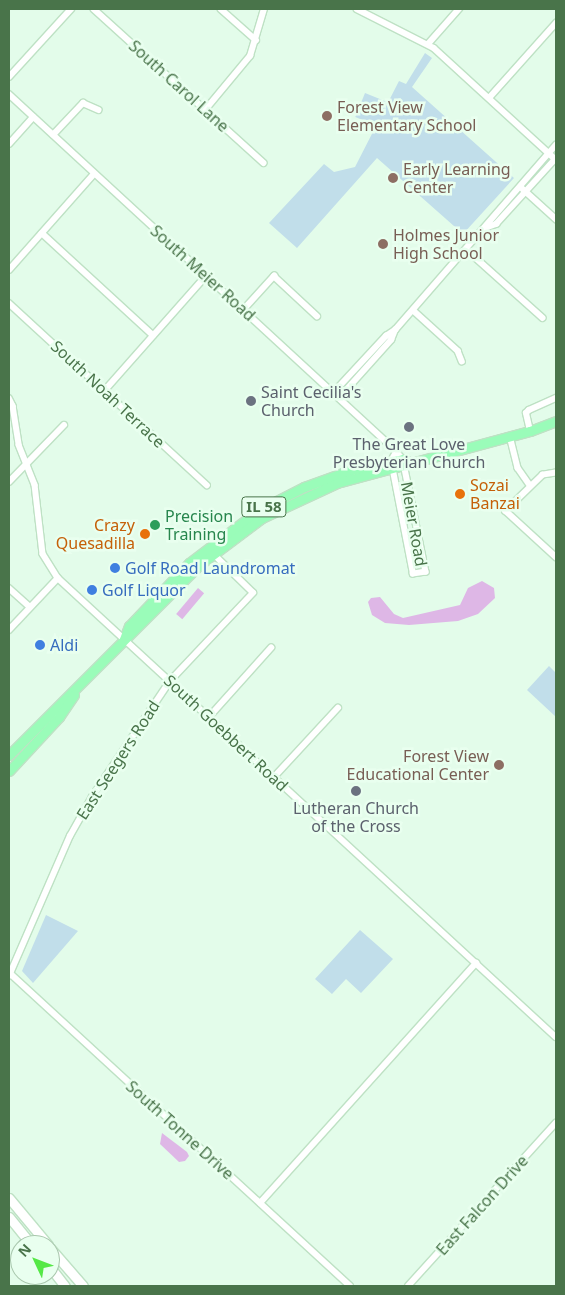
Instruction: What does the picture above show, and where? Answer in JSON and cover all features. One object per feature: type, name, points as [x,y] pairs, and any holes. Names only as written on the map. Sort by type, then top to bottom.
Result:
[{"type":"main road","name":"IL 58","points":[[124,639],[129,626],[165,587],[237,524],[304,487],[351,470],[434,456],[530,431],[556,421]]},
{"type":"main road","name":"IL 58","points":[[9,755],[50,710],[79,686],[124,639],[136,632],[213,554],[262,518],[336,484],[399,462]]},
{"type":"main road","name":"IL 58","points":[[9,771],[59,717],[79,686]]},
{"type":"main road","points":[[9,1198],[40,1235]]},
{"type":"main road","points":[[9,1217],[24,1235]]},
{"type":"main road","points":[[60,1259],[83,1286]]},
{"type":"street","points":[[9,77],[71,9]]},
{"type":"street","name":"South Carol Lane","points":[[94,9],[264,163]]},
{"type":"street","points":[[221,9],[256,40]]},
{"type":"street","points":[[206,109],[239,73],[256,40],[264,9]]},
{"type":"street","points":[[357,9],[428,44],[556,158],[496,224],[485,228]]},
{"type":"street","points":[[428,44],[459,9]]},
{"type":"street","points":[[488,98],[556,22]]},
{"type":"street","name":"South Meier Road","points":[[9,94],[393,448],[399,462]]},
{"type":"street","points":[[53,135],[83,103],[99,110]]},
{"type":"street","points":[[9,144],[33,117]]},
{"type":"street","points":[[333,393],[413,310],[485,228],[490,218],[556,145]]},
{"type":"street","points":[[9,270],[94,174]]},
{"type":"street","points":[[520,186],[556,218]]},
{"type":"street","points":[[42,233],[153,335]]},
{"type":"street","points":[[466,249],[543,318]]},
{"type":"street","points":[[104,390],[206,276]]},
{"type":"street","points":[[244,310],[274,276],[317,316]]},
{"type":"street","name":"South Noah Terrace","points":[[9,303],[207,485]]},
{"type":"street","points":[[413,310],[458,351],[462,361]]},
{"type":"street","points":[[339,398],[391,340],[395,330]]},
{"type":"street","name":"South Goebbert Road","points":[[9,398],[13,406],[18,439],[35,485],[43,554],[58,578],[556,1037]]},
{"type":"street","points":[[530,431],[526,413],[556,398]]},
{"type":"street","points":[[9,482],[64,425]]},
{"type":"street","points":[[510,436],[518,468],[530,485]]},
{"type":"street","name":"Meier Road","points":[[399,462],[426,572],[413,574],[399,462]]},
{"type":"street","points":[[556,473],[543,475],[530,485],[506,511],[556,557]]},
{"type":"street","name":"East Seegers Road","points":[[10,974],[84,811],[170,681],[253,593],[213,554]]},
{"type":"street","points":[[9,630],[58,578]]},
{"type":"street","points":[[9,588],[30,607]]},
{"type":"street","points":[[209,717],[271,648]]},
{"type":"street","points":[[274,777],[338,708]]},
{"type":"street","points":[[260,1203],[476,963]]},
{"type":"street","name":"South Tonne Drive","points":[[10,974],[350,1286]]},
{"type":"street","name":"East Falcon Drive","points":[[408,1286],[556,1123]]},
{"type":"shaded area","points":[[425,53],[432,58],[412,87],[514,178],[463,234],[377,158],[297,248],[269,223],[324,164],[334,172],[355,167],[399,81],[406,84]]},
{"type":"shaded area","points":[[365,93],[387,102],[378,126],[355,117]]},
{"type":"shaded area","points":[[482,581],[494,588],[495,598],[478,614],[458,621],[409,625],[385,623],[372,615],[368,602],[371,598],[380,597],[394,614],[403,618],[460,605],[468,588]]},
{"type":"shaded area","points":[[198,588],[204,593],[182,619],[176,614]]},
{"type":"shaded area","points":[[549,666],[556,673],[556,717],[527,690]]},
{"type":"shaded area","points":[[46,915],[78,931],[33,983],[22,971]]},
{"type":"shaded area","points":[[360,930],[393,959],[361,993],[346,979],[332,994],[315,979]]},
{"type":"shaded area","points":[[162,1133],[187,1152],[189,1156],[185,1161],[179,1162],[160,1144]]},
{"type":"place","name":"Forest View Elementary School","points":[[327,116]]},
{"type":"place","name":"Early Learning Center","points":[[393,178]]},
{"type":"place","name":"Holmes Junior High School","points":[[383,244]]},
{"type":"place","name":"Saint Cecilia's Church","points":[[251,401]]},
{"type":"place","name":"The Great Love Presbyterian Church","points":[[409,427]]},
{"type":"place","name":"Sozai Banzai","points":[[460,494]]},
{"type":"place","name":"Precision Training","points":[[155,525]]},
{"type":"place","name":"Crazy Quesadilla","points":[[145,534]]},
{"type":"place","name":"Golf Road Laundromat","points":[[115,568]]},
{"type":"place","name":"Golf Liquor","points":[[92,590]]},
{"type":"place","name":"Aldi","points":[[40,645]]},
{"type":"place","name":"Forest View Educational Center","points":[[499,765]]},
{"type":"place","name":"Lutheran Church of the Cross","points":[[356,791]]}]
